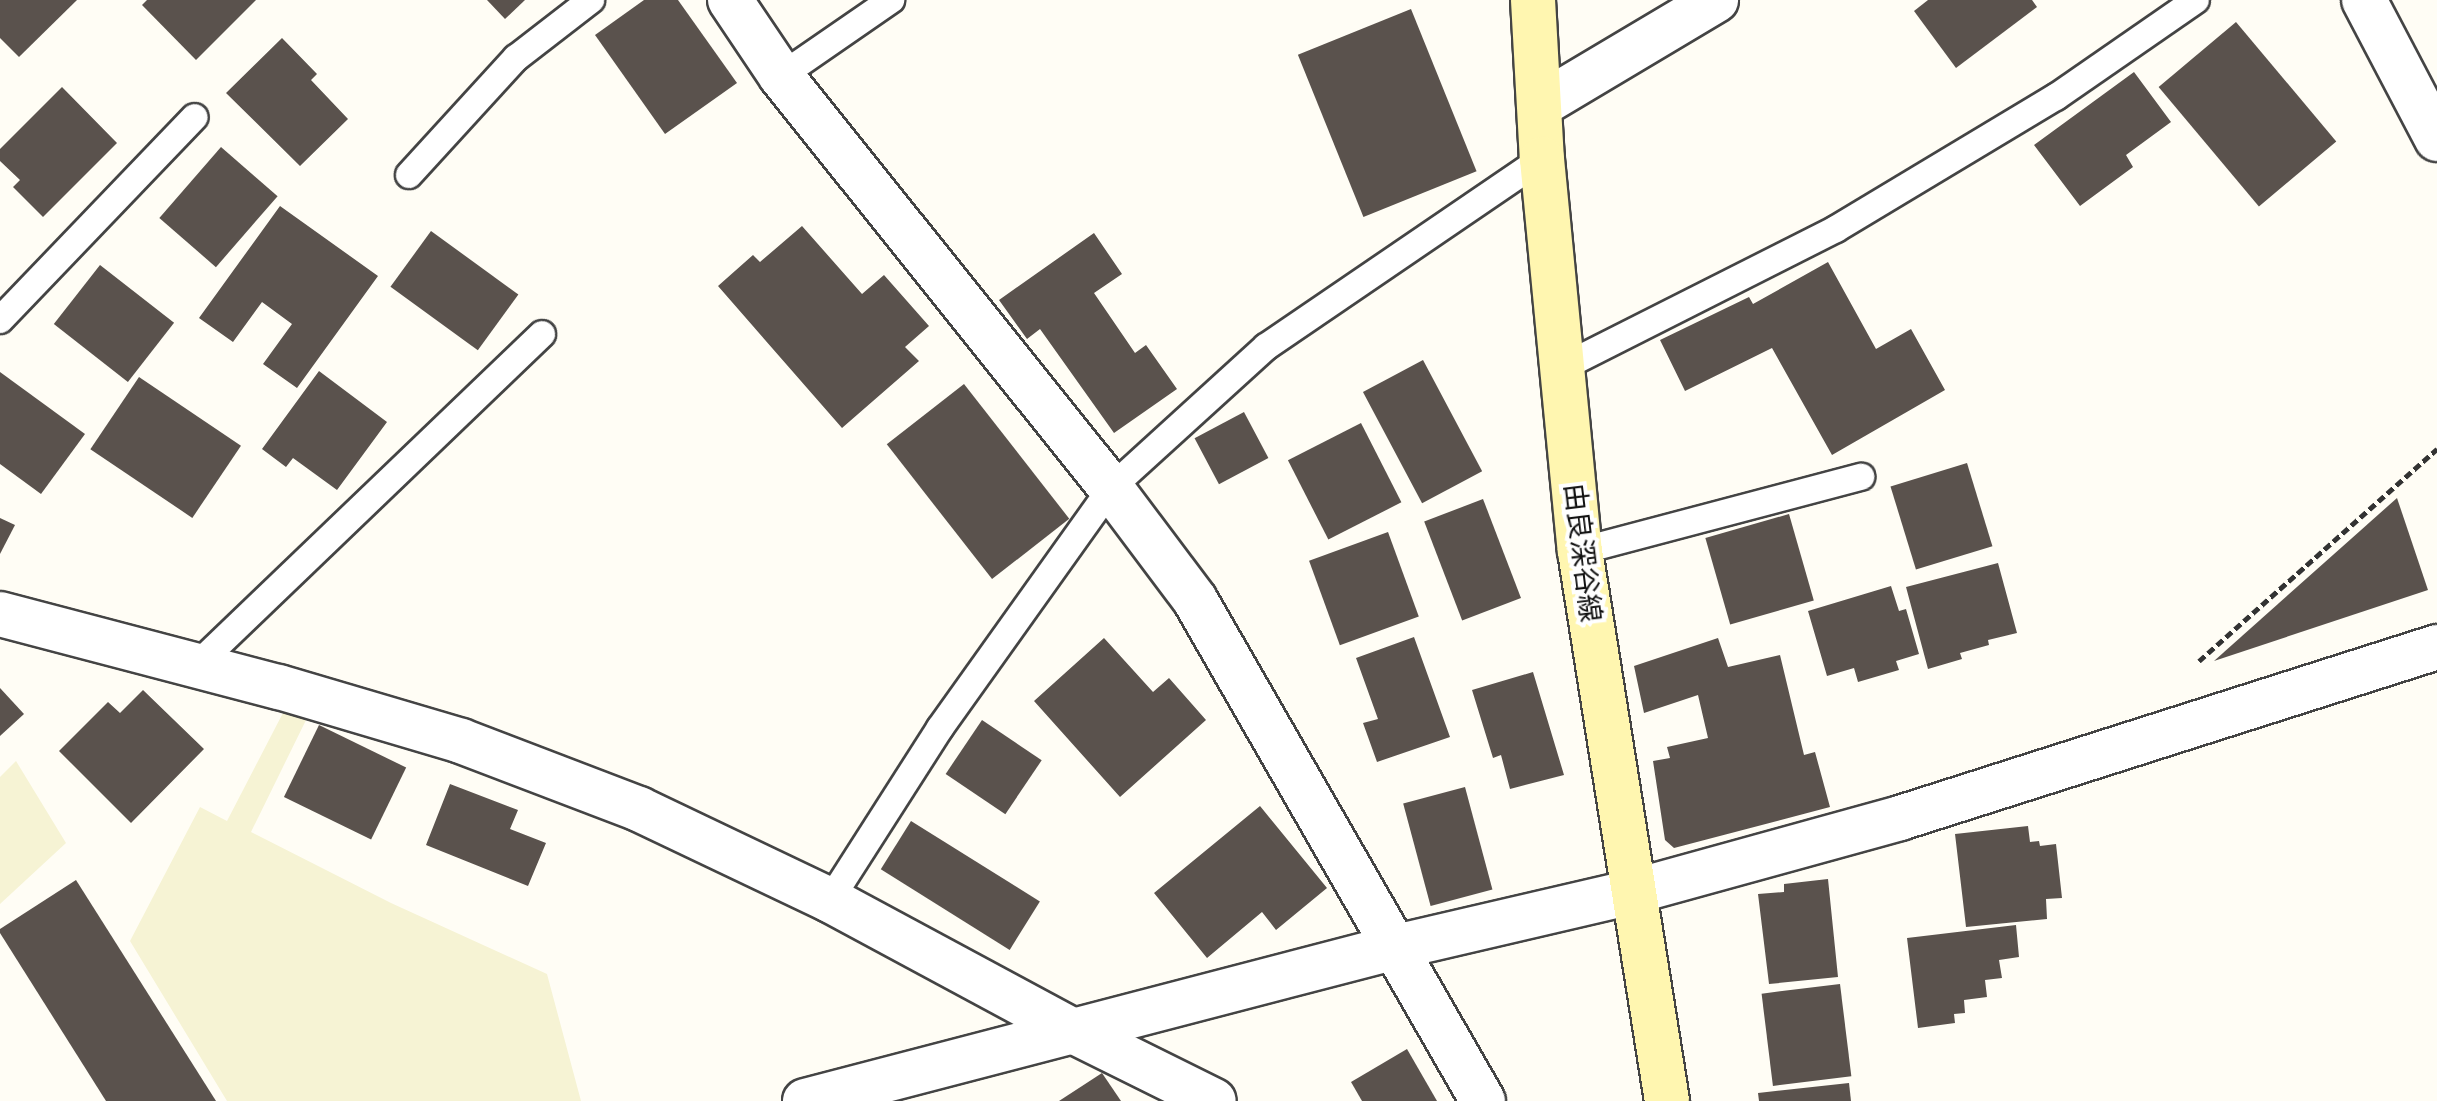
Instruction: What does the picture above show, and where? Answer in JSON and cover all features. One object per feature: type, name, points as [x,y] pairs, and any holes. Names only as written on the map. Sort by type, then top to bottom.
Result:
[{"type":"main road","name":"由良深谷線","points":[[1533,0],[1542,159],[1580,551],[1667,1101]]},
{"type":"street","points":[[730,0],[781,76],[1111,488],[1195,600],[1483,1101]]},
{"type":"street","points":[[1540,105],[1716,0]]},
{"type":"street","points":[[2364,0],[2437,139]]},
{"type":"street","points":[[0,614],[197,665],[461,741],[639,809],[830,900],[1073,1031],[1214,1101]]},
{"type":"street","points":[[805,1101],[1396,947],[1632,892],[1900,818],[2437,647]]},
{"type":"lane","points":[[409,175],[516,58],[591,0]]},
{"type":"lane","points":[[781,76],[891,0]]},
{"type":"lane","points":[[1561,368],[1836,229],[2056,97],[2196,0]]},
{"type":"lane","points":[[0,320],[195,117]]},
{"type":"lane","points":[[830,900],[940,728],[1111,488],[1266,347],[1542,159]]},
{"type":"lane","points":[[197,665],[542,334]]},
{"type":"lane","points":[[1580,551],[1861,477]]},
{"type":"path","points":[[2164,734],[2168,705],[2179,679],[2437,449]]},
{"type":"shaded area","points":[[285,709],[309,714],[251,832],[391,903],[547,974],[581,1101],[227,1101],[130,941],[200,807],[227,821]]},
{"type":"shaded area","points":[[16,761],[66,843],[0,904],[0,777]]},
{"type":"building","points":[[0,0],[77,0],[19,57],[0,38]]},
{"type":"building","points":[[147,0],[256,0],[196,60],[142,5]]},
{"type":"building","points":[[487,0],[525,0],[505,19]]},
{"type":"building","points":[[644,0],[678,0],[737,83],[665,134],[595,35]]},
{"type":"building","points":[[1928,0],[2032,0],[2037,7],[1956,68],[1914,11]]},
{"type":"building","points":[[1411,9],[1477,171],[1363,217],[1298,55]]},
{"type":"building","points":[[2236,22],[2336,142],[2259,206],[2159,87]]},
{"type":"building","points":[[282,38],[317,74],[311,80],[348,119],[300,166],[226,93]]},
{"type":"building","points":[[2134,72],[2171,122],[2126,155],[2133,167],[2080,206],[2034,145]]},
{"type":"building","points":[[62,87],[117,143],[43,217],[13,187],[20,180],[0,161],[0,149]]},
{"type":"building","points":[[221,147],[278,196],[216,267],[159,218]]},
{"type":"building","points":[[280,206],[378,276],[297,388],[263,364],[292,324],[262,302],[233,342],[199,318]]},
{"type":"building","points":[[802,226],[862,294],[884,275],[929,326],[905,347],[919,361],[842,428],[718,286],[753,255],[760,262]]},
{"type":"building","points":[[431,231],[518,294],[478,350],[390,287]]},
{"type":"building","points":[[1094,233],[1122,274],[1094,293],[1135,353],[1146,345],[1177,389],[1114,433],[1040,329],[1027,339],[999,300]]},
{"type":"building","points":[[1828,262],[1876,349],[1911,329],[1945,390],[1832,455],[1772,348],[1685,391],[1660,340],[1749,297],[1753,304]]},
{"type":"building","points":[[100,265],[174,323],[128,382],[54,324]]},
{"type":"building","points":[[1423,360],[1482,471],[1422,503],[1363,392]]},
{"type":"building","points":[[319,371],[387,422],[337,490],[293,458],[286,467],[262,449]]},
{"type":"building","points":[[0,372],[85,434],[41,494],[0,464]]},
{"type":"building","points":[[139,377],[241,446],[192,518],[90,449]]},
{"type":"building","points":[[964,384],[1069,519],[992,579],[887,444]]},
{"type":"building","points":[[1244,412],[1268,458],[1219,484],[1195,438]]},
{"type":"building","points":[[1361,423],[1401,502],[1328,540],[1288,460]]},
{"type":"building","points":[[1967,463],[1992,546],[1916,570],[1890,486]]},
{"type":"building","points":[[2397,498],[2428,590],[2214,661]]},
{"type":"building","points":[[1483,499],[1521,598],[1462,621],[1424,522]]},
{"type":"building","points":[[1789,514],[1814,601],[1730,624],[1705,538]]},
{"type":"building","points":[[0,518],[15,525],[0,554]]},
{"type":"building","points":[[1388,532],[1419,617],[1340,645],[1309,561]]},
{"type":"building","points":[[1998,563],[2017,633],[1988,640],[1989,645],[1960,653],[1962,659],[1928,669],[1906,587]]},
{"type":"building","points":[[1891,586],[1899,611],[1906,609],[1919,654],[1896,661],[1899,670],[1858,682],[1854,668],[1827,676],[1808,611]]},
{"type":"building","points":[[1414,637],[1450,737],[1377,762],[1363,723],[1378,719],[1356,658]]},
{"type":"building","points":[[1104,638],[1153,692],[1169,678],[1206,720],[1120,797],[1034,701]]},
{"type":"building","points":[[1718,638],[1728,667],[1780,655],[1804,755],[1815,752],[1830,807],[1674,848],[1665,840],[1653,761],[1670,758],[1667,747],[1708,738],[1698,695],[1644,713],[1634,666]]},
{"type":"building","points":[[1533,672],[1564,775],[1510,789],[1501,755],[1493,758],[1472,690]]},
{"type":"building","points":[[0,688],[24,714],[0,736]]},
{"type":"building","points":[[143,690],[204,749],[131,823],[59,751],[108,702],[120,713]]},
{"type":"building","points":[[982,720],[1042,760],[1005,814],[946,774]]},
{"type":"building","points":[[319,725],[406,768],[371,839],[284,797]]},
{"type":"building","points":[[450,784],[518,810],[510,829],[546,843],[528,886],[426,845]]},
{"type":"building","points":[[1465,787],[1492,889],[1431,906],[1403,804]]},
{"type":"building","points":[[1260,806],[1327,888],[1276,930],[1262,912],[1207,958],[1154,893]]},
{"type":"building","points":[[911,821],[1040,902],[1010,950],[881,869]]},
{"type":"building","points":[[2028,826],[2030,842],[2039,841],[2040,846],[2056,844],[2062,898],[2046,899],[2047,919],[1966,927],[1955,834]]},
{"type":"building","points":[[1828,879],[1838,977],[1769,984],[1758,894],[1784,892],[1784,884]]},
{"type":"building","points":[[76,880],[216,1101],[106,1101],[0,933],[0,929]]},
{"type":"building","points":[[2016,925],[2019,957],[1999,960],[2002,978],[1985,980],[1987,997],[1964,1000],[1965,1013],[1954,1014],[1955,1023],[1918,1028],[1907,938]]},
{"type":"building","points":[[1840,984],[1851,1076],[1773,1086],[1762,994]]},
{"type":"building","points":[[1407,1049],[1437,1101],[1362,1101],[1351,1082]]},
{"type":"building","points":[[1102,1073],[1121,1101],[1059,1101]]},
{"type":"building","points":[[1849,1083],[1851,1101],[1759,1101],[1758,1093]]}]
